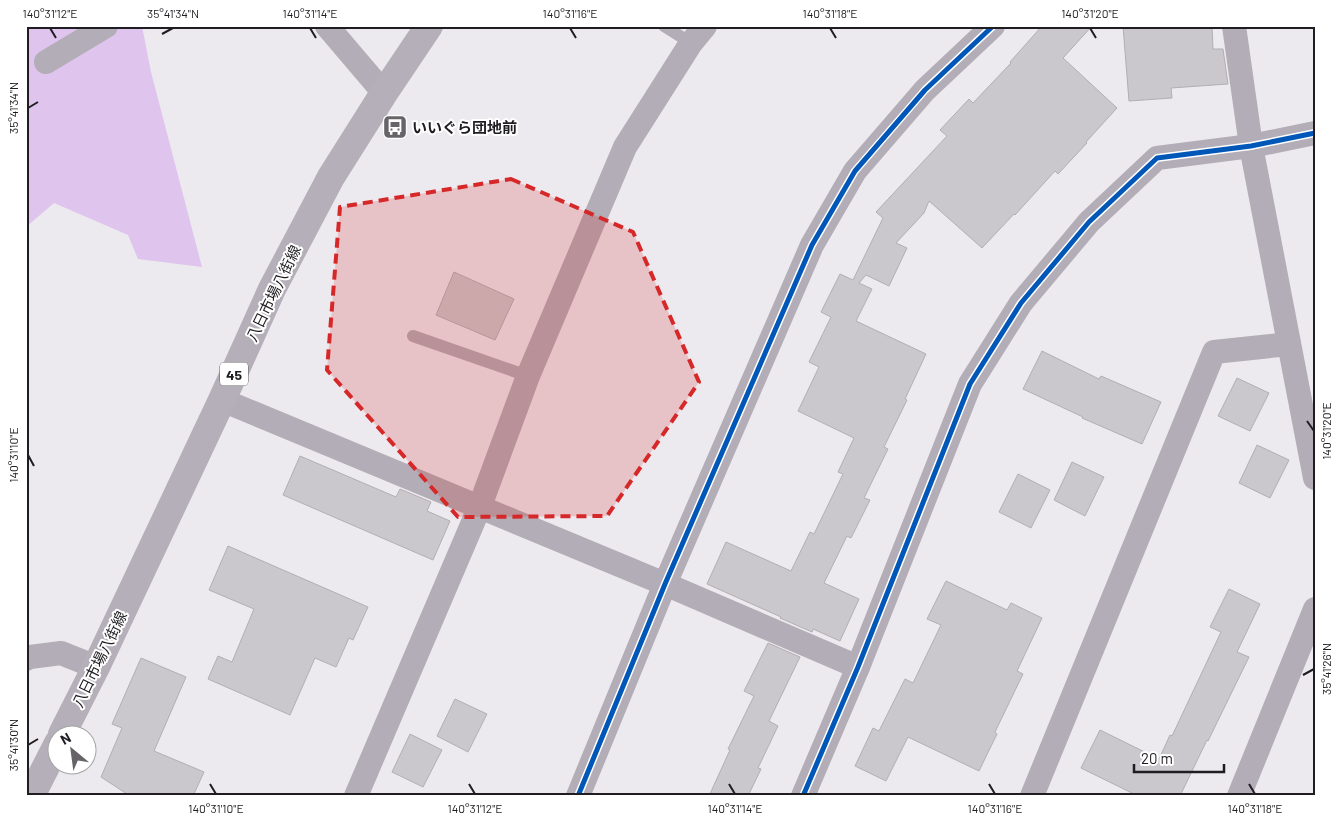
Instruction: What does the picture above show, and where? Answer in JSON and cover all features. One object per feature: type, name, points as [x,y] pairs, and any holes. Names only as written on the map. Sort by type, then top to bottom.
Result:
[{"type":"main road","name":"八日市場八街線","points":[[67,724],[96,667],[222,400],[272,289],[331,177],[384,93],[430,26]]},
{"type":"main road","points":[[31,796],[48,763]]},
{"type":"street","points":[[46,62],[106,26]]},
{"type":"street","points":[[327,26],[384,93]]},
{"type":"street","points":[[578,796],[665,584],[812,245],[856,171],[925,90],[993,26]]},
{"type":"street","points":[[1234,26],[1251,146],[1315,478]]},
{"type":"street","points":[[356,796],[480,506],[528,376],[625,147],[698,35]]},
{"type":"street","points":[[803,796],[858,667],[970,384],[1021,303],[1089,222],[1157,158],[1251,146],[1315,133]]},
{"type":"street","points":[[1032,796],[1214,352],[1289,344]]},
{"type":"street","points":[[222,400],[480,506],[858,667]]},
{"type":"street","points":[[1239,796],[1315,609]]},
{"type":"street","points":[[26,660],[30,657],[61,653],[96,667]]},
{"type":"lane","points":[[664,26],[698,35]]},
{"type":"lane","points":[[413,336],[528,376]]},
{"type":"highlighted area","points":[[511,179],[633,232],[699,382],[607,516],[458,517],[327,370],[340,207]]},
{"type":"shaded area","points":[[26,26],[142,26],[151,72],[202,267],[138,259],[128,235],[54,203],[26,227]]},
{"type":"building","points":[[1042,26],[1092,26],[1063,58],[1117,108],[1058,174],[1055,171],[982,248],[929,201],[924,213],[896,243],[907,248],[889,286],[866,275],[859,283],[872,289],[856,321],[926,354],[905,399],[907,400],[884,447],[888,449],[864,498],[870,500],[851,538],[847,536],[824,583],[859,599],[840,641],[813,629],[812,632],[707,584],[726,542],[791,571],[810,532],[814,534],[843,474],[838,472],[854,438],[798,411],[819,367],[809,362],[831,317],[821,312],[840,274],[853,280],[883,218],[876,212],[947,136],[940,130],[969,99],[973,103],[1011,63]]},
{"type":"building","points":[[1123,26],[1212,26],[1213,49],[1223,49],[1228,84],[1171,88],[1172,98],[1129,101]]},
{"type":"building","points":[[454,272],[514,299],[495,340],[436,315]]},
{"type":"building","points":[[1042,351],[1099,379],[1101,376],[1161,402],[1142,444],[1082,418],[1023,389]]},
{"type":"building","points":[[1237,378],[1269,393],[1250,431],[1218,416]]},
{"type":"building","points":[[1257,445],[1289,460],[1270,498],[1239,483]]},
{"type":"building","points":[[300,456],[396,497],[400,489],[431,502],[427,511],[450,521],[433,560],[283,495]]},
{"type":"building","points":[[1072,462],[1104,477],[1085,516],[1054,500]]},
{"type":"building","points":[[1018,474],[1050,490],[1031,528],[999,512]]},
{"type":"building","points":[[228,546],[368,607],[353,640],[349,638],[336,667],[315,658],[290,715],[208,679],[218,656],[232,662],[254,609],[209,590]]},
{"type":"building","points":[[946,581],[1007,610],[1011,603],[1042,618],[1017,671],[1023,674],[995,732],[997,734],[979,771],[908,737],[886,781],[855,766],[873,728],[879,731],[905,679],[913,683],[941,625],[927,619]]},
{"type":"building","points":[[1229,589],[1260,604],[1237,652],[1249,657],[1180,796],[1138,796],[1081,768],[1100,730],[1159,759],[1170,735],[1172,736],[1221,632],[1210,627]]},
{"type":"building","points":[[768,643],[800,657],[769,721],[778,726],[758,768],[761,769],[748,796],[709,796],[730,750],[728,749],[754,696],[744,691]]},
{"type":"building","points":[[141,658],[186,677],[154,751],[204,772],[193,796],[130,796],[101,777],[122,728],[112,724]]},
{"type":"building","points":[[455,699],[487,714],[468,752],[437,736]]},
{"type":"building","points":[[410,734],[442,750],[423,787],[392,772]]},
{"type":"cycle path","points":[[578,796],[665,584],[812,245],[855,171],[925,90],[993,26]]},
{"type":"cycle path","points":[[803,796],[858,667],[970,384],[1021,303],[1089,222],[1157,158],[1251,146],[1315,133]]},
{"type":"place","name":"いいぐら団地前","points":[[395,127]]}]
